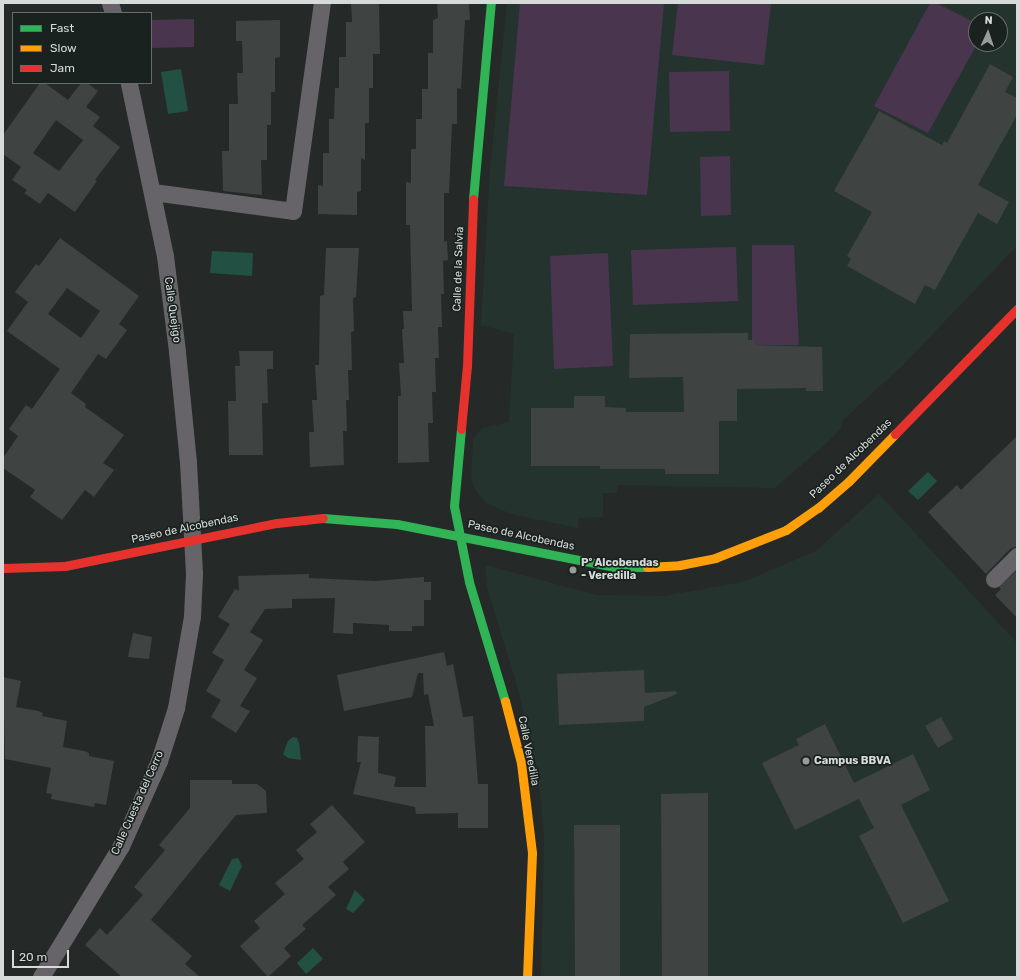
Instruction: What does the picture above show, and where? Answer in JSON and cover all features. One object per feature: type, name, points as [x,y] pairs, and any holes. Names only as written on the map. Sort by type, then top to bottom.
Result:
[{"type":"street","points":[[153,192],[293,211],[322,3]]},
{"type":"street","name":"Calle de la Salvia","points":[[461,535],[454,506],[454,486],[467,366],[473,186],[491,3]]},
{"type":"street","name":"Calle Quejigo","points":[[129,84],[153,192],[177,351],[188,462],[190,540]]},
{"type":"street","name":"Paseo de Alcobendas","points":[[3,568],[65,566],[277,523],[330,516],[362,518],[461,535],[583,561],[640,568],[680,565],[715,558],[786,530],[818,508],[849,480],[1017,309]]},
{"type":"street","name":"Calle Veredilla","points":[[461,535],[469,582],[513,727],[521,763],[532,852],[527,977]]},
{"type":"street","name":"Calle Cuesta del Cerro","points":[[41,977],[121,846],[159,761],[176,708],[188,648],[194,573],[190,540]]},
{"type":"street","points":[[994,579],[1017,556]]},
{"type":"shaded area","points":[[507,3],[1017,3],[1017,246],[902,366],[842,421],[841,428],[830,440],[775,488],[618,485],[617,493],[603,493],[603,517],[578,518],[578,528],[511,514],[486,503],[476,491],[471,478],[473,438],[483,428],[509,422],[514,334],[481,325],[490,170]]},
{"type":"shaded area","points":[[520,3],[664,3],[647,195],[504,186]]},
{"type":"shaded area","points":[[678,3],[771,3],[764,65],[672,55]]},
{"type":"shaded area","points":[[930,3],[936,3],[968,19],[968,52],[973,52],[928,133],[874,106]]},
{"type":"shaded area","points":[[194,19],[194,47],[152,48],[152,20]]},
{"type":"shaded area","points":[[181,69],[188,111],[168,114],[161,72]]},
{"type":"shaded area","points":[[729,71],[730,131],[670,132],[669,72]]},
{"type":"shaded area","points":[[730,156],[731,215],[701,216],[700,157]]},
{"type":"shaded area","points":[[752,245],[794,245],[799,345],[755,345],[756,341],[752,340]]},
{"type":"shaded area","points":[[736,247],[738,301],[633,305],[631,250]]},
{"type":"shaded area","points":[[212,251],[253,253],[252,276],[210,273]]},
{"type":"shaded area","points":[[608,253],[613,366],[554,369],[550,256]]},
{"type":"shaded area","points":[[928,472],[937,481],[918,500],[908,491]]},
{"type":"shaded area","name":"Campus BBVA","points":[[879,494],[1017,643],[1017,977],[541,977],[544,838],[536,764],[518,689],[487,587],[485,565],[597,595],[664,596],[743,582],[816,551]]},
{"type":"shaded area","points":[[293,737],[297,738],[299,743],[301,760],[288,758],[283,754],[288,741]]},
{"type":"shaded area","points":[[238,858],[242,866],[230,891],[219,885],[232,859]]},
{"type":"shaded area","points":[[355,890],[365,900],[353,913],[346,909]]},
{"type":"shaded area","points":[[313,948],[323,959],[306,974],[297,963]]},
{"type":"building","points":[[351,3],[379,3],[380,54],[373,54],[373,88],[369,88],[369,123],[365,123],[365,160],[361,158],[361,191],[357,192],[357,215],[318,214],[318,185],[323,186],[323,153],[329,153],[329,119],[334,119],[335,88],[339,88],[339,57],[346,57],[346,22],[352,22]]},
{"type":"building","points":[[437,3],[469,3],[470,20],[465,20],[461,89],[457,88],[457,124],[452,124],[449,193],[444,193],[444,242],[447,241],[448,260],[443,261],[444,294],[441,294],[442,327],[438,327],[439,358],[435,358],[436,392],[432,392],[433,423],[428,423],[429,462],[398,463],[398,396],[401,396],[399,363],[404,363],[402,329],[404,329],[403,311],[412,311],[410,225],[406,225],[406,182],[411,183],[411,149],[416,149],[416,119],[422,119],[422,89],[428,89],[428,53],[433,53],[433,20],[438,18]]},
{"type":"building","points":[[280,20],[280,57],[275,58],[275,92],[271,92],[271,125],[267,125],[267,160],[261,160],[262,195],[223,191],[222,151],[229,151],[229,104],[238,104],[237,73],[243,73],[242,41],[236,41],[236,21]]},
{"type":"building","points":[[990,64],[1013,77],[1005,92],[1017,98],[1017,115],[978,185],[1009,202],[997,224],[978,213],[935,290],[925,285],[915,304],[847,266],[851,259],[847,256],[872,212],[834,191],[879,111],[942,145],[944,141],[947,143]]},
{"type":"building","points":[[39,84],[46,84],[68,100],[80,84],[88,84],[98,91],[86,107],[100,117],[93,126],[120,147],[95,180],[97,181],[75,212],[48,193],[40,204],[24,193],[27,190],[12,180],[21,167],[3,154],[3,135]],"holes":[[[56,120],[83,140],[59,171],[33,153]]]},
{"type":"building","points":[[60,238],[139,296],[119,324],[127,330],[106,359],[98,354],[71,393],[86,404],[85,407],[124,435],[103,463],[114,470],[94,497],[85,490],[62,520],[30,497],[35,490],[3,468],[3,458],[18,436],[9,429],[26,405],[32,409],[60,369],[7,331],[28,302],[15,292],[36,264],[39,266]],"holes":[[[67,288],[100,311],[81,338],[48,314]]]},
{"type":"building","points":[[326,248],[359,248],[356,297],[353,298],[354,331],[351,332],[352,370],[348,370],[349,400],[346,400],[347,431],[343,431],[344,465],[310,467],[309,432],[314,432],[312,400],[317,400],[315,365],[319,365],[320,296],[324,295]]},
{"type":"building","points":[[748,333],[748,340],[756,340],[755,345],[822,347],[823,391],[806,391],[806,388],[737,389],[737,421],[719,421],[719,474],[665,474],[665,469],[600,469],[600,466],[531,466],[531,408],[574,408],[574,396],[605,396],[605,407],[626,408],[626,412],[684,412],[683,377],[629,378],[630,334]]},
{"type":"building","points":[[239,351],[273,351],[273,369],[267,369],[268,403],[262,403],[263,455],[229,455],[228,401],[236,401],[235,366],[240,366]]},
{"type":"building","points":[[1017,436],[1017,546],[1010,549],[986,574],[928,512],[957,485],[961,490]]},
{"type":"building","points":[[1017,570],[1017,618],[995,595],[1001,589],[999,587]]},
{"type":"building","points":[[309,574],[309,578],[375,581],[424,577],[424,582],[431,582],[431,600],[424,600],[424,626],[412,626],[412,631],[389,631],[389,625],[353,623],[353,634],[333,633],[335,598],[292,599],[292,608],[265,609],[250,632],[263,640],[244,670],[257,678],[240,706],[250,711],[236,733],[211,717],[221,700],[206,691],[224,660],[212,653],[230,624],[218,617],[235,589],[239,591],[238,576]]},
{"type":"building","points":[[133,633],[152,637],[149,659],[128,657]]},
{"type":"building","points":[[444,652],[447,666],[453,664],[463,717],[473,716],[478,784],[488,784],[488,828],[458,828],[458,813],[416,814],[415,807],[353,794],[361,762],[357,762],[358,736],[379,737],[378,773],[396,777],[394,787],[426,787],[425,726],[434,726],[428,694],[424,695],[423,673],[418,673],[412,697],[344,711],[337,675]]},
{"type":"building","points":[[644,670],[645,693],[676,691],[677,694],[644,707],[644,721],[559,725],[557,674]]},
{"type":"building","points":[[3,677],[21,681],[16,707],[38,711],[43,713],[42,716],[67,721],[63,747],[84,751],[89,753],[89,756],[114,761],[106,805],[95,803],[94,807],[51,799],[52,794],[46,793],[51,768],[5,759]]},
{"type":"building","points":[[941,717],[953,739],[938,748],[925,726]]},
{"type":"building","points":[[825,724],[854,783],[913,754],[930,790],[901,805],[949,901],[903,923],[859,836],[874,828],[859,799],[795,830],[762,763],[799,745],[796,739]]},
{"type":"building","points":[[190,780],[232,780],[232,784],[257,784],[266,791],[267,813],[236,815],[151,920],[192,956],[185,964],[200,977],[122,977],[85,945],[100,928],[107,935],[143,895],[134,887],[165,850],[159,845],[190,808]]},
{"type":"building","points":[[708,793],[708,977],[662,977],[661,794]]},
{"type":"building","points":[[332,805],[365,842],[343,862],[349,869],[328,887],[336,895],[302,925],[306,929],[284,948],[291,956],[268,977],[240,946],[260,928],[254,921],[285,894],[275,883],[304,859],[296,850],[317,832],[310,824]]},
{"type":"building","points":[[574,825],[620,825],[620,977],[575,977]]},
{"type":"traffic: fast","points":[[473,199],[491,3]]},
{"type":"traffic: fast","points":[[461,429],[454,506],[469,582],[505,701]]},
{"type":"traffic: fast","points":[[323,518],[397,524],[614,567],[647,567]]},
{"type":"traffic: slow","points":[[647,567],[680,565],[715,558],[786,530],[818,508],[849,481],[895,434]]},
{"type":"traffic: slow","points":[[505,701],[521,763],[532,853],[527,977]]},
{"type":"traffic: jam","points":[[461,429],[467,366],[473,199]]},
{"type":"traffic: jam","points":[[895,434],[1017,309]]},
{"type":"traffic: jam","points":[[3,568],[65,566],[277,523],[323,518]]},
{"type":"place","name":"Pº Alcobendas - Veredilla","points":[[573,570]]},
{"type":"place","name":"Campus BBVA","points":[[806,761]]}]
